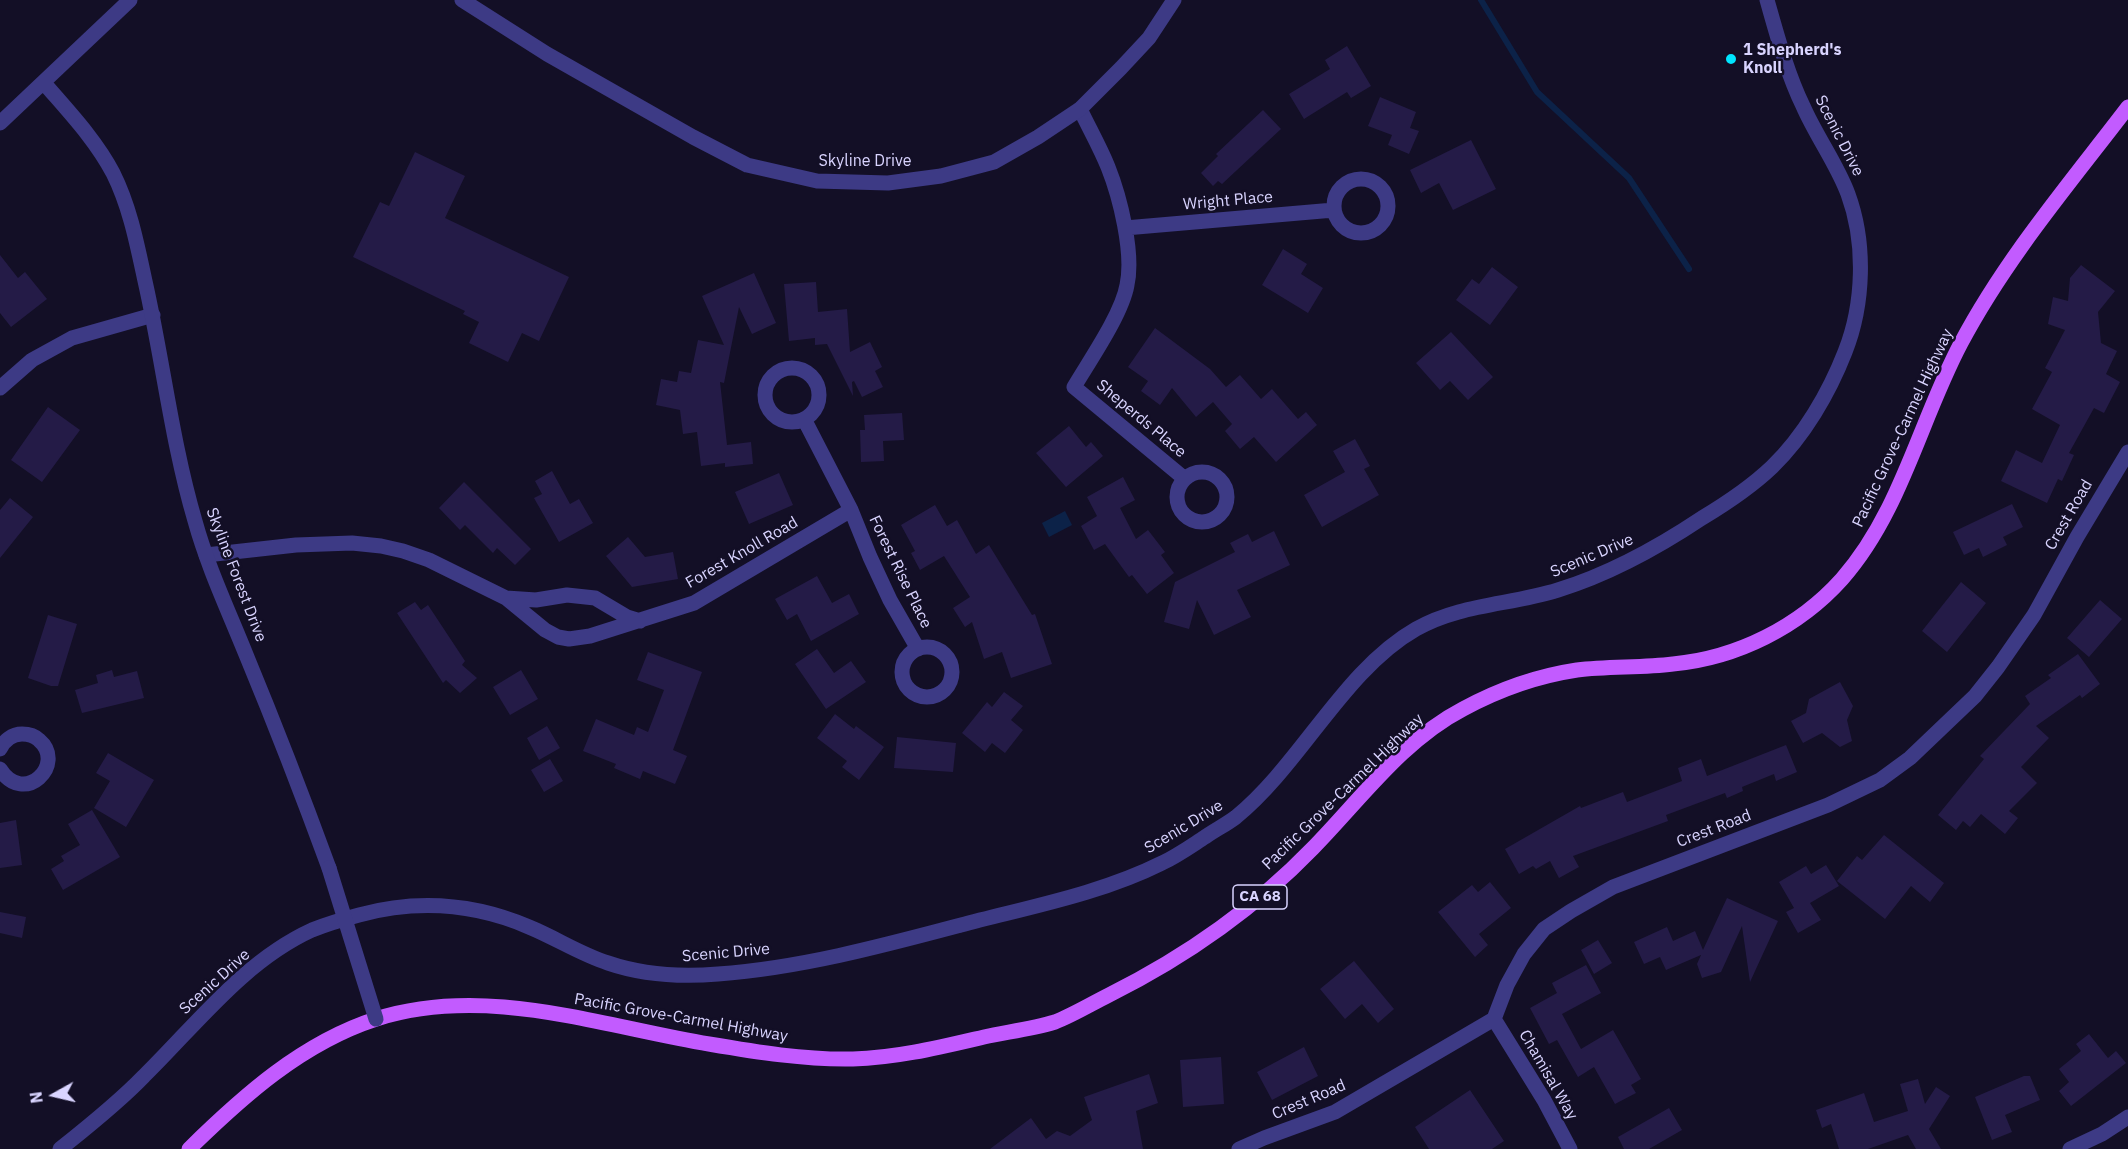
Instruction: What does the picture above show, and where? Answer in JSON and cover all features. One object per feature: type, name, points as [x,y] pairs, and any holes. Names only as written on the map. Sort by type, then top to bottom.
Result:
[{"type":"main road","name":"Pacific Grove-Carmel Highway","points":[[189,1149],[238,1101],[281,1068],[329,1039],[376,1019],[430,1008],[459,1005],[515,1009],[592,1020],[705,1044],[808,1058],[857,1059],[904,1054],[1055,1022],[1150,975],[1220,930],[1274,885],[1305,856],[1409,747],[1434,726],[1462,709],[1516,686],[1556,674],[1578,670],[1662,666],[1703,660],[1742,648],[1761,639],[1812,608],[1843,578],[1879,526],[1946,373],[1987,299],[2022,247],[2128,107]]},
{"type":"street","points":[[0,123],[130,0]]},
{"type":"street","name":"Skyline Drive","points":[[462,0],[547,54],[747,165],[817,181],[888,183],[941,176],[994,162],[1038,137],[1080,109],[1149,38],[1174,0]]},
{"type":"street","name":"Scenic Drive","points":[[60,1149],[139,1082],[236,982],[276,952],[311,931],[354,916],[409,905],[473,908],[528,927],[608,963],[644,973],[680,976],[716,975],[768,969],[859,951],[1083,893],[1131,877],[1167,861],[1235,818],[1269,785],[1357,679],[1405,636],[1424,624],[1463,609],[1552,592],[1607,572],[1664,543],[1741,493],[1774,465],[1799,437],[1831,384],[1847,348],[1859,300],[1860,268],[1852,207],[1846,188],[1798,97],[1767,0]]},
{"type":"street","name":"Skyline Forest Drive","points":[[44,83],[93,140],[124,199],[135,231],[183,476],[195,522],[206,555],[280,736],[329,868],[376,1019]]},
{"type":"street","points":[[1080,109],[1108,168],[1125,228]]},
{"type":"street","name":"Wright Place","points":[[1125,228],[1334,210]]},
{"type":"street","name":"Sheperds Place","points":[[1125,228],[1129,248],[1127,286],[1119,308],[1074,387],[1185,479]]},
{"type":"street","points":[[0,388],[32,360],[72,338],[153,315]]},
{"type":"street","name":"Forest Rise Place","points":[[804,419],[851,510],[890,600],[918,649]]},
{"type":"street","name":"Crest Road","points":[[1239,1149],[1335,1112],[1494,1019],[1507,985],[1524,954],[1544,929],[1612,887],[1828,804],[1880,780],[1910,758],[1975,696],[1998,667],[2034,615],[2106,486],[2128,452]]},
{"type":"street","name":"Forest Knoll Road","points":[[206,555],[296,545],[352,543],[403,551],[429,560],[506,598],[527,617],[558,637],[569,639],[590,636],[667,613],[702,599],[851,510]]},
{"type":"street","points":[[506,598],[527,600],[567,595],[587,597],[602,601],[627,617],[640,621]]},
{"type":"street","points":[[0,750],[7,739],[15,735],[30,735],[43,744],[48,759],[43,775],[28,784],[11,781],[0,769]]},
{"type":"street","name":"Chamisal Way","points":[[1494,1019],[1544,1100],[1570,1149]]},
{"type":"street","points":[[2070,1149],[2102,1134],[2128,1117]]},
{"type":"water","points":[[1065,511],[1072,525],[1049,537],[1042,523]]},
{"type":"building","points":[[1347,46],[1371,86],[1351,98],[1347,92],[1304,119],[1289,94],[1330,69],[1325,60]]},
{"type":"building","points":[[1380,97],[1416,112],[1410,128],[1419,131],[1409,154],[1388,145],[1392,135],[1368,126]]},
{"type":"building","points":[[1263,110],[1281,129],[1222,184],[1218,181],[1213,186],[1201,173],[1218,156],[1216,154]]},
{"type":"building","points":[[1471,140],[1496,189],[1453,210],[1439,183],[1421,193],[1410,170]]},
{"type":"building","points":[[415,152],[465,176],[445,218],[569,277],[539,341],[522,333],[508,362],[469,343],[479,322],[463,314],[465,311],[353,257],[380,202],[389,206]]},
{"type":"building","points":[[1283,249],[1307,264],[1301,274],[1323,288],[1308,313],[1262,285]]},
{"type":"building","points":[[0,255],[18,278],[25,272],[47,299],[11,327],[0,313]]},
{"type":"building","points":[[2081,265],[2115,291],[2098,312],[2101,343],[2117,351],[2106,374],[2120,382],[2104,413],[2094,408],[2069,453],[2074,455],[2062,481],[2058,479],[2047,503],[2001,481],[2016,450],[2042,463],[2060,425],[2032,409],[2052,372],[2045,368],[2065,330],[2048,324],[2053,297],[2068,301],[2070,278]]},
{"type":"building","points":[[1492,267],[1518,287],[1490,325],[1456,300],[1472,279],[1479,284]]},
{"type":"building","points":[[754,273],[776,323],[752,334],[739,307],[724,383],[720,382],[727,445],[751,442],[753,464],[725,467],[725,463],[701,466],[697,432],[683,434],[680,410],[656,405],[661,379],[677,382],[679,371],[691,373],[698,340],[724,345],[702,296]]},
{"type":"building","points":[[816,282],[818,312],[847,309],[850,352],[870,342],[882,367],[875,371],[883,387],[862,397],[854,381],[852,382],[853,396],[827,344],[815,345],[815,338],[789,341],[784,284]]},
{"type":"building","points":[[1155,328],[1210,369],[1226,387],[1240,375],[1261,399],[1272,389],[1298,419],[1306,412],[1317,425],[1276,462],[1254,437],[1240,449],[1225,431],[1232,424],[1213,402],[1196,417],[1172,388],[1160,405],[1141,391],[1148,381],[1128,367]]},
{"type":"building","points":[[1451,332],[1493,377],[1468,400],[1450,381],[1440,390],[1416,363]]},
{"type":"building","points":[[48,407],[80,430],[42,482],[11,460]]},
{"type":"building","points":[[902,413],[904,440],[883,441],[884,461],[861,462],[860,430],[865,430],[864,415]]},
{"type":"building","points":[[1069,426],[1086,447],[1091,442],[1103,456],[1066,487],[1036,453]]},
{"type":"building","points":[[1355,439],[1370,466],[1364,469],[1379,495],[1322,527],[1304,495],[1345,472],[1333,451]]},
{"type":"building","points":[[552,471],[570,504],[579,499],[593,523],[559,542],[534,498],[542,494],[535,481]]},
{"type":"building","points":[[779,473],[793,505],[749,524],[735,492]]},
{"type":"building","points":[[1123,477],[1135,500],[1120,508],[1136,539],[1148,530],[1165,552],[1161,555],[1174,573],[1147,594],[1132,575],[1129,577],[1105,544],[1094,550],[1081,526],[1097,516],[1087,497]]},
{"type":"building","points":[[464,482],[531,549],[515,565],[497,548],[493,553],[465,525],[460,530],[439,508]]},
{"type":"building","points":[[10,498],[33,517],[0,558],[0,510]]},
{"type":"building","points":[[2012,504],[2023,527],[2003,537],[2007,545],[1983,557],[1979,548],[1964,555],[1953,532]]},
{"type":"building","points":[[935,505],[947,526],[957,520],[976,554],[989,545],[1032,615],[1035,614],[1052,664],[1011,678],[1002,652],[984,659],[972,622],[965,627],[953,608],[970,597],[944,556],[920,570],[911,553],[915,551],[901,525]]},
{"type":"building","points":[[1274,531],[1290,565],[1237,590],[1251,617],[1214,635],[1197,600],[1189,629],[1164,622],[1175,582],[1235,552],[1230,543],[1248,534],[1252,542]]},
{"type":"building","points":[[628,537],[645,557],[673,552],[678,579],[632,587],[606,556]]},
{"type":"building","points":[[817,576],[832,603],[849,594],[859,614],[811,641],[797,614],[787,620],[775,599]]},
{"type":"building","points":[[1961,582],[1986,603],[1947,652],[1922,631]]},
{"type":"building","points":[[2100,600],[2122,619],[2089,657],[2067,638]]},
{"type":"building","points":[[415,602],[421,610],[428,605],[465,661],[462,665],[477,678],[460,693],[446,680],[443,683],[397,613]]},
{"type":"building","points":[[48,615],[77,624],[58,686],[51,686],[28,678]]},
{"type":"building","points":[[817,649],[834,673],[851,661],[866,682],[826,709],[795,664]]},
{"type":"building","points":[[648,652],[702,672],[673,750],[687,756],[675,784],[643,771],[640,779],[614,768],[616,764],[583,751],[596,719],[634,735],[637,727],[648,732],[664,690],[637,680]]},
{"type":"building","points":[[2078,654],[2100,684],[2082,698],[2080,695],[2036,726],[2049,738],[2021,767],[2037,783],[2009,811],[2018,818],[2005,834],[1981,814],[1970,827],[1963,821],[1956,830],[1938,815],[1984,759],[1980,756],[2030,704],[2025,696],[2051,678],[2048,675]]},
{"type":"building","points":[[112,670],[114,677],[137,671],[144,698],[82,713],[75,690],[98,683],[96,675]]},
{"type":"building","points":[[521,670],[538,699],[510,715],[493,687]]},
{"type":"building","points":[[1840,682],[1853,706],[1847,720],[1852,741],[1840,747],[1822,733],[1803,743],[1791,721],[1806,713],[1809,699]]},
{"type":"building","points":[[1004,692],[1023,706],[1011,720],[1023,730],[1005,753],[992,743],[985,752],[962,733],[987,702],[992,707]]},
{"type":"building","points":[[835,714],[854,729],[856,726],[884,747],[859,780],[842,767],[847,761],[817,738]]},
{"type":"building","points":[[547,726],[560,748],[539,760],[527,738]]},
{"type":"building","points":[[897,737],[956,743],[953,772],[894,768]]},
{"type":"building","points":[[1786,745],[1797,772],[1776,781],[1774,774],[1742,787],[1743,791],[1727,798],[1725,793],[1666,815],[1668,821],[1573,856],[1579,867],[1559,878],[1550,861],[1536,869],[1533,866],[1519,874],[1505,849],[1580,806],[1581,808],[1623,792],[1627,802],[1682,781],[1678,768],[1701,759],[1707,776]]},
{"type":"building","points":[[108,753],[154,780],[126,827],[94,808],[110,781],[96,773]]},
{"type":"building","points":[[550,759],[563,781],[544,792],[531,770]]},
{"type":"building","points":[[92,810],[120,857],[63,890],[51,869],[64,861],[61,856],[80,845],[68,824]]},
{"type":"building","points":[[16,820],[22,865],[0,868],[0,823]]},
{"type":"building","points":[[1884,835],[1944,883],[1930,902],[1911,886],[1885,919],[1837,881],[1857,856],[1862,860]]},
{"type":"building","points":[[1826,865],[1839,886],[1810,903],[1821,920],[1798,933],[1786,912],[1794,908],[1779,882],[1806,866],[1811,874]]},
{"type":"building","points":[[1490,882],[1511,908],[1479,934],[1488,945],[1475,957],[1438,912],[1472,885],[1478,892]]},
{"type":"building","points":[[1727,898],[1778,921],[1750,982],[1742,926],[1721,972],[1702,978],[1697,964],[1701,955],[1666,970],[1660,957],[1644,964],[1634,942],[1667,927],[1673,941],[1695,931],[1703,950]]},
{"type":"building","points":[[0,912],[26,917],[22,938],[0,933]]},
{"type":"building","points":[[1598,940],[1612,963],[1594,974],[1581,950]]},
{"type":"building","points":[[1354,961],[1394,1009],[1378,1023],[1362,1004],[1345,1019],[1320,989]]},
{"type":"building","points":[[1586,965],[1601,993],[1562,1014],[1581,1049],[1613,1030],[1641,1079],[1631,1085],[1636,1093],[1615,1104],[1594,1067],[1578,1077],[1557,1040],[1549,1044],[1530,1008],[1557,993],[1552,983]]},
{"type":"building","points":[[2089,1034],[2108,1058],[2116,1051],[2126,1063],[2071,1106],[2059,1091],[2069,1082],[2059,1069],[2081,1051],[2076,1044]]},
{"type":"building","points":[[1304,1047],[1318,1076],[1272,1100],[1257,1072]]},
{"type":"building","points":[[1221,1057],[1224,1104],[1183,1107],[1180,1060]]},
{"type":"building","points":[[1149,1074],[1158,1103],[1136,1111],[1143,1149],[990,1149],[1031,1118],[1046,1139],[1057,1131],[1070,1136],[1092,1120],[1084,1097]]},
{"type":"building","points":[[2024,1076],[2030,1076],[2040,1100],[2005,1115],[2012,1132],[1992,1140],[1975,1097]]},
{"type":"building","points":[[1918,1079],[1925,1104],[1936,1087],[1950,1096],[1929,1129],[1941,1149],[1916,1149],[1908,1135],[1868,1149],[1839,1149],[1831,1124],[1822,1128],[1816,1110],[1864,1093],[1874,1122],[1908,1111],[1900,1084]]},
{"type":"building","points":[[1470,1090],[1504,1141],[1492,1149],[1429,1149],[1415,1127]]},
{"type":"building","points":[[1669,1108],[1682,1130],[1649,1149],[1624,1149],[1618,1137]]},
{"type":"waterway","points":[[1481,0],[1537,92],[1629,178],[1689,269]]},
{"type":"place","name":"1 Shepherd's Knoll","points":[[1731,59]]}]
